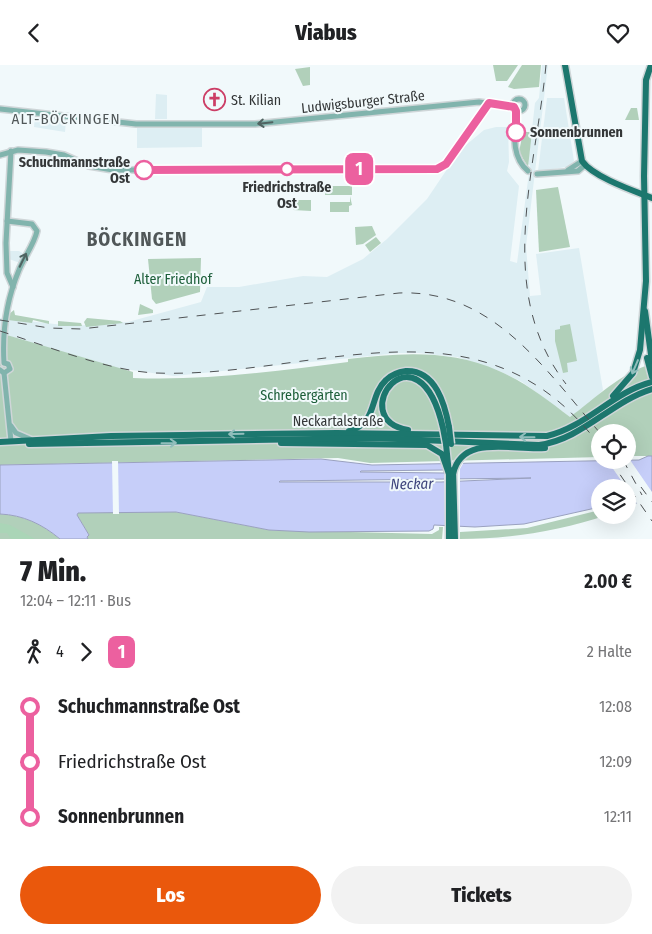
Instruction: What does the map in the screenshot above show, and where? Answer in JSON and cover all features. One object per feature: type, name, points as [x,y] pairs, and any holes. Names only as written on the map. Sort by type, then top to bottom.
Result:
[{"type":"main road","points":[[565,65],[584,164],[652,198]]},
{"type":"main road","points":[[597,411],[625,385],[637,365],[646,260],[644,195],[646,79],[651,65]]},
{"type":"main road","points":[[644,299],[648,343],[652,362]]},
{"type":"main road","points":[[641,327],[652,377]]},
{"type":"main road","points":[[337,433],[350,431],[362,425],[370,416],[383,384],[390,377],[403,372],[418,373],[433,384],[442,400],[451,459],[452,538]]},
{"type":"main road","points":[[431,434],[401,429],[386,419],[382,402],[386,389],[390,384],[407,377],[425,384],[436,402],[446,428]]},
{"type":"main road","name":"Neckartalstraße","points":[[0,442],[111,436],[337,433],[548,436],[561,432],[631,390],[652,382]]},
{"type":"main road","name":"Neckartalstraße","points":[[250,441],[292,444],[412,444],[435,447],[451,459],[474,448],[546,448],[561,442],[623,401],[652,389]]},
{"type":"main road","name":"Neckartalstraße","points":[[11,441],[17,444],[374,438],[533,445],[553,442],[581,428]]},
{"type":"main road","points":[[451,459],[451,474]]},
{"type":"street","points":[[0,155],[11,151],[40,151],[64,155],[89,166],[113,170],[435,169],[446,164],[489,103]]},
{"type":"street","name":"Ludwigsburger Straße","points":[[0,109],[136,124],[255,124],[428,106],[489,103],[517,108],[515,145],[517,159],[528,171]]},
{"type":"street","points":[[11,151],[7,273],[13,288]]},
{"type":"street","points":[[537,174],[580,170],[584,164]]},
{"type":"street","points":[[8,221],[32,224],[36,228],[36,234],[13,288],[3,325],[2,365],[10,368],[2,372],[11,441]]},
{"type":"street","points":[[10,424],[16,433],[33,440]]},
{"type":"shaded area","points":[[542,65],[548,65],[526,246],[530,296],[541,295],[536,254],[579,248],[603,390],[594,400],[570,417],[522,382],[499,371],[457,357],[399,353],[174,376],[110,367],[0,333],[0,318],[73,326],[128,322],[201,302],[207,287],[239,287],[303,276],[327,277],[363,259],[387,239],[427,199],[460,150],[484,130],[496,127],[508,127],[509,162],[507,171],[519,186],[510,261],[517,263],[530,165],[528,164],[535,103],[539,98]]},
{"type":"shaded area","points":[[156,94],[167,95],[167,119],[155,119]]},
{"type":"shaded area","points":[[547,98],[564,98],[574,161],[567,167],[538,171]]},
{"type":"shaded area","points":[[35,116],[66,120],[65,132],[34,127]]},
{"type":"shaded area","points":[[137,126],[202,127],[202,147],[137,148]]},
{"type":"shaded area","points":[[9,251],[19,251],[24,254],[20,263],[9,259]]},
{"type":"green space","points":[[493,65],[518,65],[507,81],[496,81]]},
{"type":"green space","points":[[522,65],[541,65],[539,87],[514,89],[508,87]]},
{"type":"green space","points":[[310,67],[310,85],[303,86],[295,69]]},
{"type":"green space","points":[[631,108],[637,108],[639,120],[625,120]]},
{"type":"green space","points":[[523,132],[532,132],[528,167],[519,152]]},
{"type":"green space","points":[[325,186],[352,186],[352,195],[325,195]]},
{"type":"green space","points":[[558,187],[570,247],[539,252],[536,190]]},
{"type":"green space","points":[[350,196],[352,205],[349,206],[349,212],[330,212],[330,202],[350,202]]},
{"type":"green space","points":[[293,200],[311,200],[311,211],[293,210]]},
{"type":"green space","points":[[372,226],[376,235],[363,244],[356,245],[355,227]]},
{"type":"green space","points":[[376,237],[381,243],[370,252],[365,245]]},
{"type":"green space","name":"Alter Friedhof","points":[[201,258],[200,292],[156,304],[152,299],[148,259]]},
{"type":"green space","points":[[140,304],[153,310],[153,313],[138,315]]},
{"type":"green space","points":[[14,310],[15,315],[49,321],[49,324],[33,320],[32,323],[8,320],[9,314]]},
{"type":"green space","points":[[87,318],[120,321],[123,323],[86,327],[84,322]]},
{"type":"green space","points":[[58,321],[81,323],[82,326],[58,326]]},
{"type":"green space","points":[[570,324],[577,361],[567,363],[568,372],[563,373],[555,341],[555,330],[560,329],[560,326]]},
{"type":"green space","name":"Schrebergärten","points":[[0,333],[133,372],[133,378],[160,379],[241,375],[348,362],[348,359],[387,355],[443,356],[481,364],[509,375],[570,417],[629,373],[652,364],[652,456],[636,456],[636,424],[591,424],[591,457],[370,463],[338,458],[0,465]]},
{"type":"green space","points":[[176,512],[269,530],[432,534],[439,530],[439,527],[443,527],[442,539],[88,539],[89,535],[77,515],[78,513]]},
{"type":"green space","points":[[591,512],[591,519],[553,530],[516,536],[460,539],[460,532],[527,528]]},
{"type":"green space","points":[[0,514],[17,516],[32,521],[60,539],[0,539]]},
{"type":"green space","points":[[0,523],[10,525],[35,539],[11,539],[7,533],[0,533]]},
{"type":"water","name":"Neckar","points":[[652,456],[652,503],[636,503],[636,479],[591,479],[591,509],[524,524],[475,527],[434,525],[433,529],[429,531],[309,532],[269,530],[176,512],[78,513],[77,515],[89,535],[88,539],[60,539],[32,521],[17,516],[0,514],[0,465],[321,459],[372,465],[591,461],[591,469],[636,469],[636,460]],"holes":[[[444,470],[444,473],[360,472]],[[531,478],[441,482],[279,482]]]},
{"type":"pier","points":[[465,460],[460,469],[460,528],[445,527],[444,470],[441,461]]},
{"type":"pier","points":[[112,461],[118,461],[119,514],[113,514]]},
{"type":"pier","points":[[613,469],[636,469],[652,492],[652,505],[638,505],[636,502],[636,479],[620,479]]},
{"type":"railway","points":[[546,65],[529,188],[525,229],[525,270],[531,310],[544,348],[566,384]]},
{"type":"railway","points":[[0,320],[49,328],[81,329],[399,293],[432,295],[462,304],[489,319],[514,337],[537,360],[592,424]]},
{"type":"railway","points":[[0,331],[98,363],[118,368],[156,373],[216,371],[393,352],[450,355],[503,368],[554,397],[591,436]]},
{"type":"railway","points":[[616,469],[652,521]]},
{"type":"railway","points":[[628,469],[642,495]]},
{"type":"railway","points":[[641,487],[652,502]]},
{"type":"bus line","name":"1","points":[[144,170],[437,169],[446,164],[489,103],[514,107],[516,111],[516,132]]},
{"type":"place","name":"St. Kilian","points":[[215,100]]},
{"type":"place","name":"Sonnenbrunnen","points":[[516,132]]},
{"type":"place","name":"Friedrichstraße Ost","points":[[287,169]]},
{"type":"place","name":"Schuchmannstraße Ost","points":[[144,170]]},
{"type":"district","name":"ALT-BÖCKINGEN","points":[[66,119]]},
{"type":"district","name":"BÖCKINGEN","points":[[137,239]]}]
